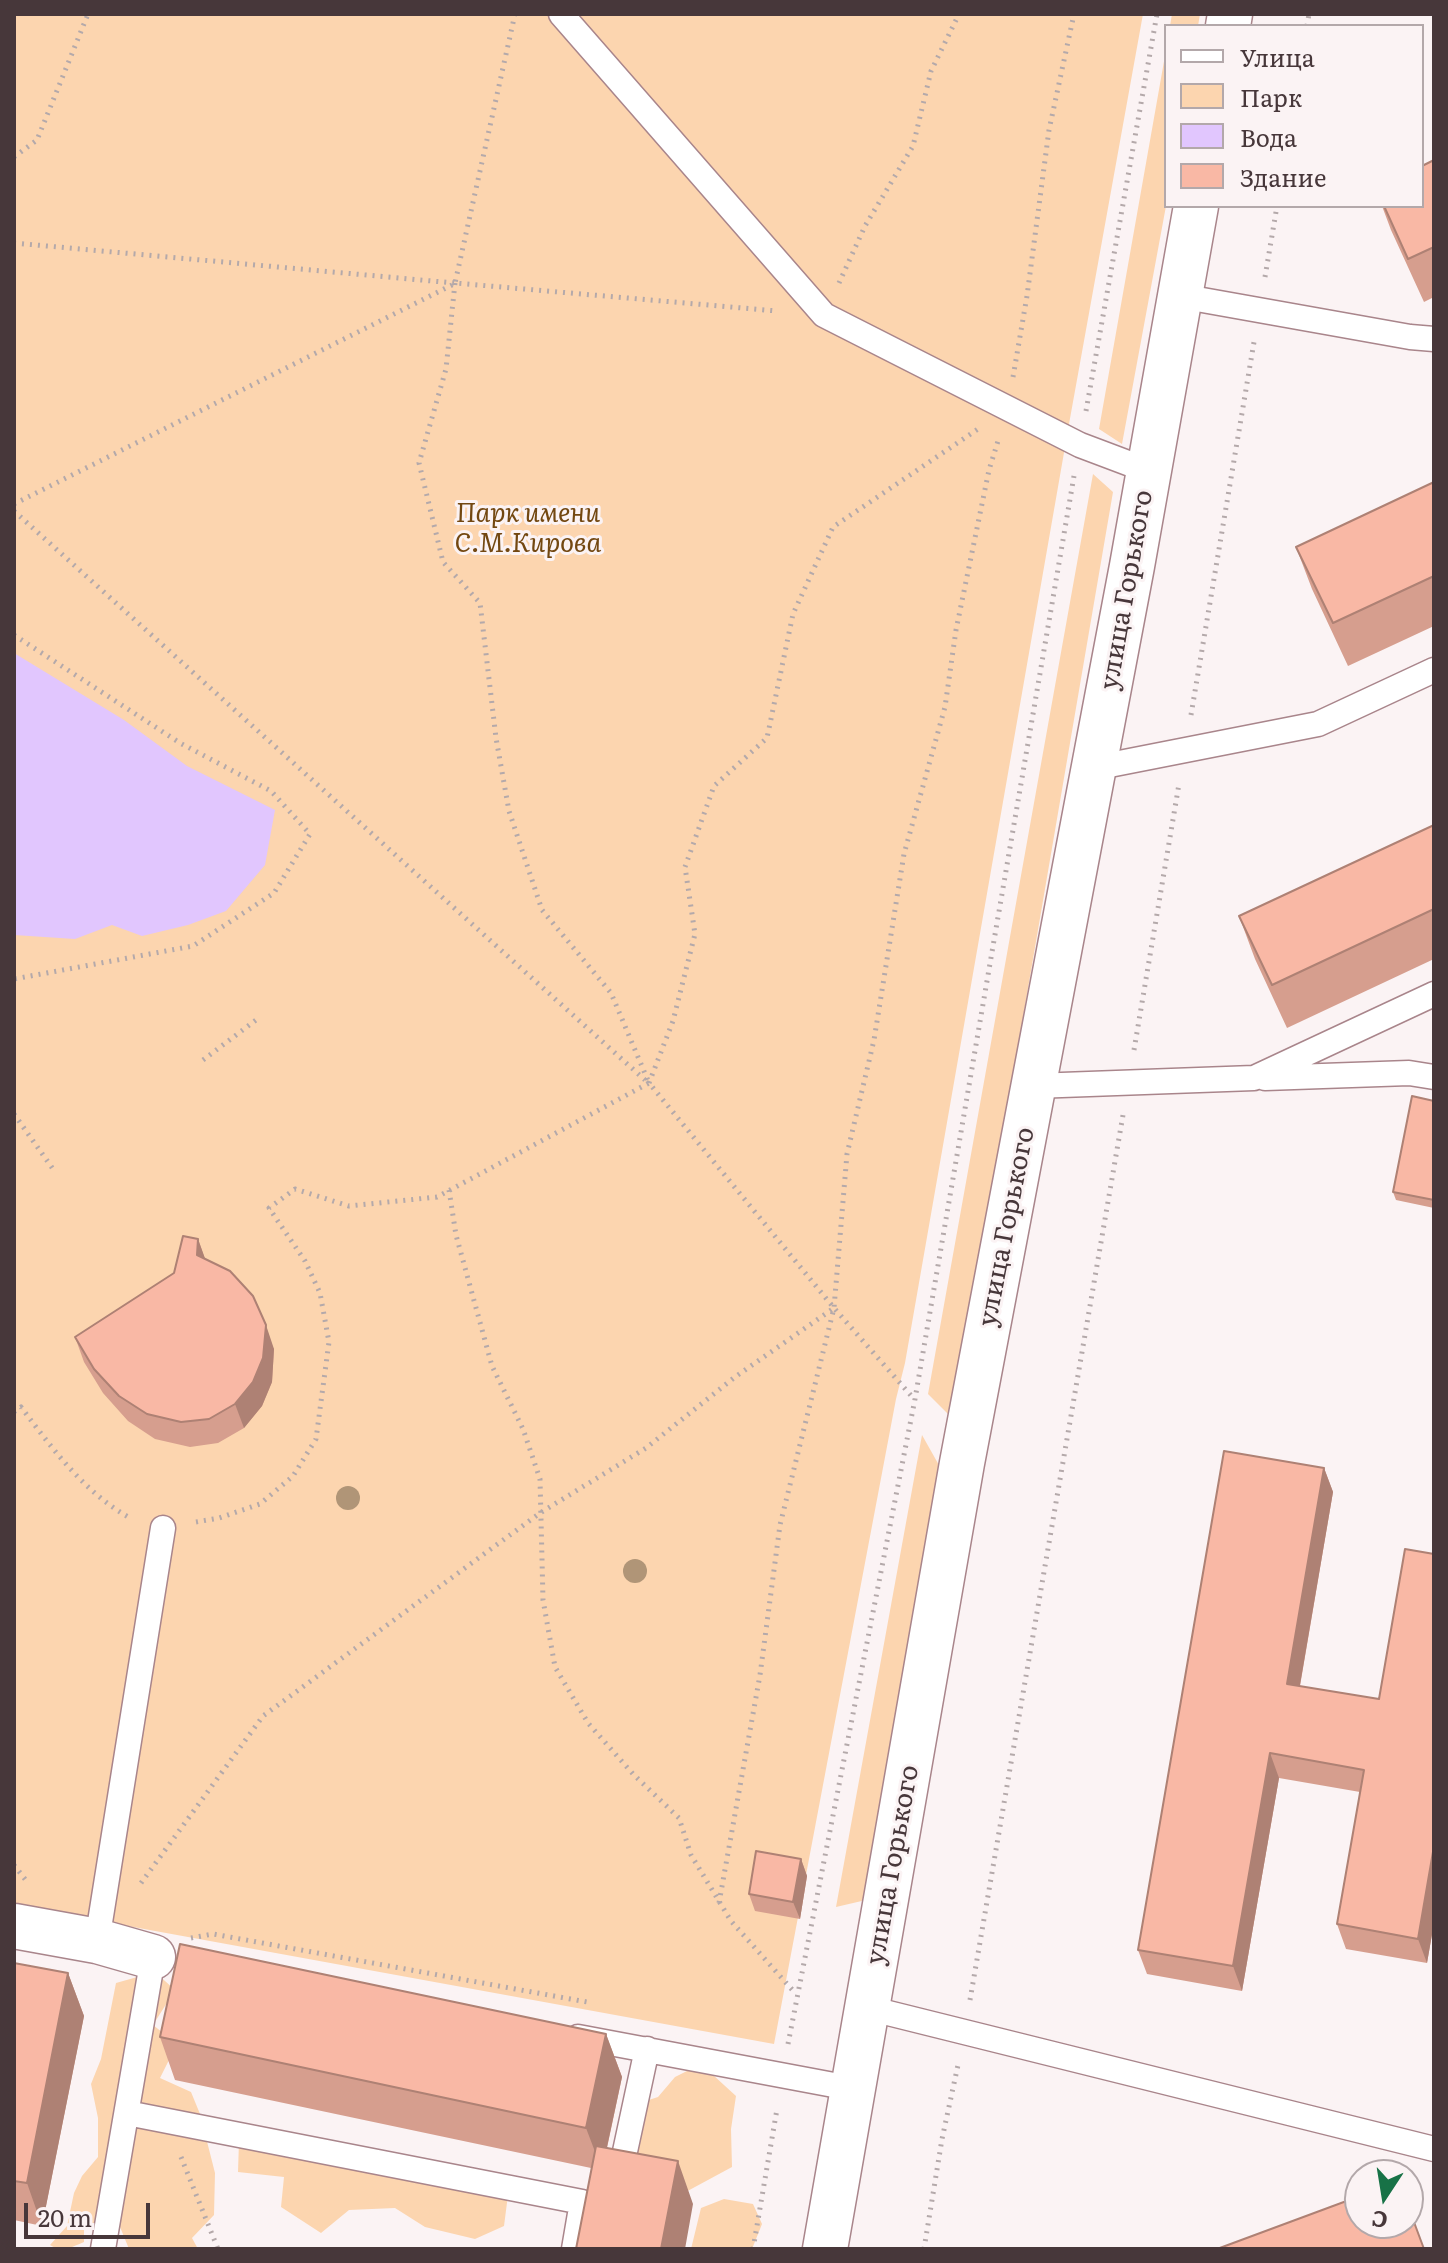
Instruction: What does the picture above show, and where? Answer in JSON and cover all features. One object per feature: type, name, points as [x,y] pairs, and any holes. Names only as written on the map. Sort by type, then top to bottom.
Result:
[{"type":"street","name":"улица Горького","points":[[825,2249],[962,1463],[1094,768],[1196,208]]},
{"type":"street","points":[[14,1926],[126,1950]]},
{"type":"lane","points":[[561,14],[824,315],[1080,445],[1149,471]]},
{"type":"lane","points":[[1180,296],[1434,339]]},
{"type":"lane","points":[[1094,768],[1318,724],[1434,670]]},
{"type":"lane","points":[[1254,1078],[1434,994]]},
{"type":"lane","points":[[1034,1086],[1409,1073],[1434,1077]]},
{"type":"lane","points":[[103,2249],[127,2113],[126,1950],[163,1528]]},
{"type":"lane","points":[[868,2008],[1434,2149]]},
{"type":"lane","points":[[553,2032],[855,2089]]},
{"type":"lane","points":[[621,2170],[647,2049]]},
{"type":"lane","points":[[127,2113],[582,2202],[574,2249]]},
{"type":"path","points":[[14,157],[37,140],[88,14]]},
{"type":"path","points":[[515,14],[455,283],[446,369],[419,463],[443,562],[480,603],[496,738],[509,811],[542,910],[611,993],[649,1083]]},
{"type":"path","points":[[14,243],[824,315],[865,226],[913,146],[931,71],[959,14]]},
{"type":"path","points":[[719,1903],[760,1675],[780,1525],[834,1308],[847,1154],[874,1040],[904,854],[945,707],[956,630],[989,470],[1007,409],[1027,296],[1049,130],[1074,14]]},
{"type":"path","points":[[753,2249],[797,1995],[915,1399],[1157,14]]},
{"type":"path","points":[[924,2249],[1129,1082],[1277,208]]},
{"type":"path","points":[[14,504],[455,283]]},
{"type":"path","points":[[14,1412],[21,1407],[61,1460],[113,1508],[151,1527],[163,1528],[219,1518],[260,1504],[293,1476],[316,1439],[329,1342],[320,1293],[305,1261],[269,1208],[295,1189],[349,1206],[437,1197],[649,1083],[673,1021],[695,934],[685,867],[714,786],[767,738],[793,614],[833,527],[1007,409]]},
{"type":"path","points":[[14,511],[649,1083],[834,1308],[915,1399]]},
{"type":"path","points":[[14,635],[180,743],[271,791],[310,834],[274,893],[193,946],[14,979]]},
{"type":"path","points":[[203,1060],[256,1020]]},
{"type":"path","points":[[14,1114],[53,1169]]},
{"type":"path","points":[[449,1190],[456,1235],[492,1366],[523,1429],[540,1479],[543,1600],[555,1667],[588,1723],[634,1775],[679,1818],[691,1855],[719,1903],[731,1921],[797,1995]]},
{"type":"path","points":[[126,1950],[186,1824],[263,1716],[540,1513],[646,1448],[735,1377],[834,1308]]},
{"type":"path","points":[[126,1950],[213,1934],[595,2003]]},
{"type":"path","points":[[166,2120],[218,2249]]},
{"type":"green space","name":"Парк имени С.М.Кирова","points":[[14,14],[1143,14],[905,1363],[774,2044],[73,1916],[14,1914]]},
{"type":"green space","points":[[1172,14],[1200,14],[1198,24],[1170,24]]},
{"type":"green space","points":[[1164,61],[1166,208],[1122,444],[1099,429]]},
{"type":"green space","points":[[1093,474],[1113,492],[954,1420],[928,1394]]},
{"type":"green space","points":[[922,1435],[940,1467],[866,1900],[836,1907]]},
{"type":"green space","points":[[155,1972],[175,1990],[153,2025],[177,2044],[160,2078],[191,2092],[200,2114],[215,2173],[214,2215],[192,2238],[198,2249],[129,2249],[118,2222],[84,2224],[84,2242],[59,2249],[50,2245],[67,2226],[74,2193],[82,2176],[98,2157],[98,2118],[91,2084],[101,2059],[116,1983]]},
{"type":"green space","points":[[701,2064],[736,2096],[731,2129],[732,2167],[682,2194],[639,2172],[630,2106],[658,2097],[675,2077]]},
{"type":"green space","points":[[239,2141],[508,2195],[504,2226],[475,2239],[425,2227],[395,2208],[349,2210],[321,2233],[281,2207],[284,2177],[238,2172]]},
{"type":"green space","points":[[724,2199],[753,2204],[762,2224],[752,2249],[691,2249],[701,2208]]},
{"type":"water","points":[[14,653],[124,720],[187,766],[275,810],[265,865],[226,911],[188,925],[142,936],[112,925],[75,939],[14,935]]},
{"type":"building","points":[[1434,160],[1434,247],[1408,259],[1385,208],[1424,208],[1424,165]]},
{"type":"building","points":[[1434,482],[1434,576],[1333,623],[1296,547]]},
{"type":"building","points":[[1434,825],[1434,909],[1272,985],[1239,916]]},
{"type":"building","points":[[1412,1096],[1434,1101],[1434,1200],[1393,1192]]},
{"type":"building","points":[[183,1236],[198,1239],[197,1255],[230,1271],[253,1296],[266,1325],[263,1358],[253,1382],[235,1404],[209,1419],[181,1422],[147,1414],[119,1396],[94,1369],[75,1337],[174,1273]]},
{"type":"building","points":[[1224,1451],[1324,1468],[1287,1684],[1379,1699],[1405,1549],[1434,1554],[1434,1846],[1418,1939],[1337,1924],[1364,1770],[1270,1753],[1233,1966],[1138,1950]]},
{"type":"building","points":[[756,1851],[801,1859],[793,1902],[749,1894]]},
{"type":"building","points":[[180,1944],[606,2034],[586,2128],[160,2037]]},
{"type":"building","points":[[14,1963],[68,1973],[27,2183],[14,2181]]},
{"type":"building","points":[[596,2146],[678,2161],[661,2249],[576,2249]]},
{"type":"building","points":[[1344,2202],[1344,2239],[1420,2239],[1424,2249],[1217,2249]]}]
